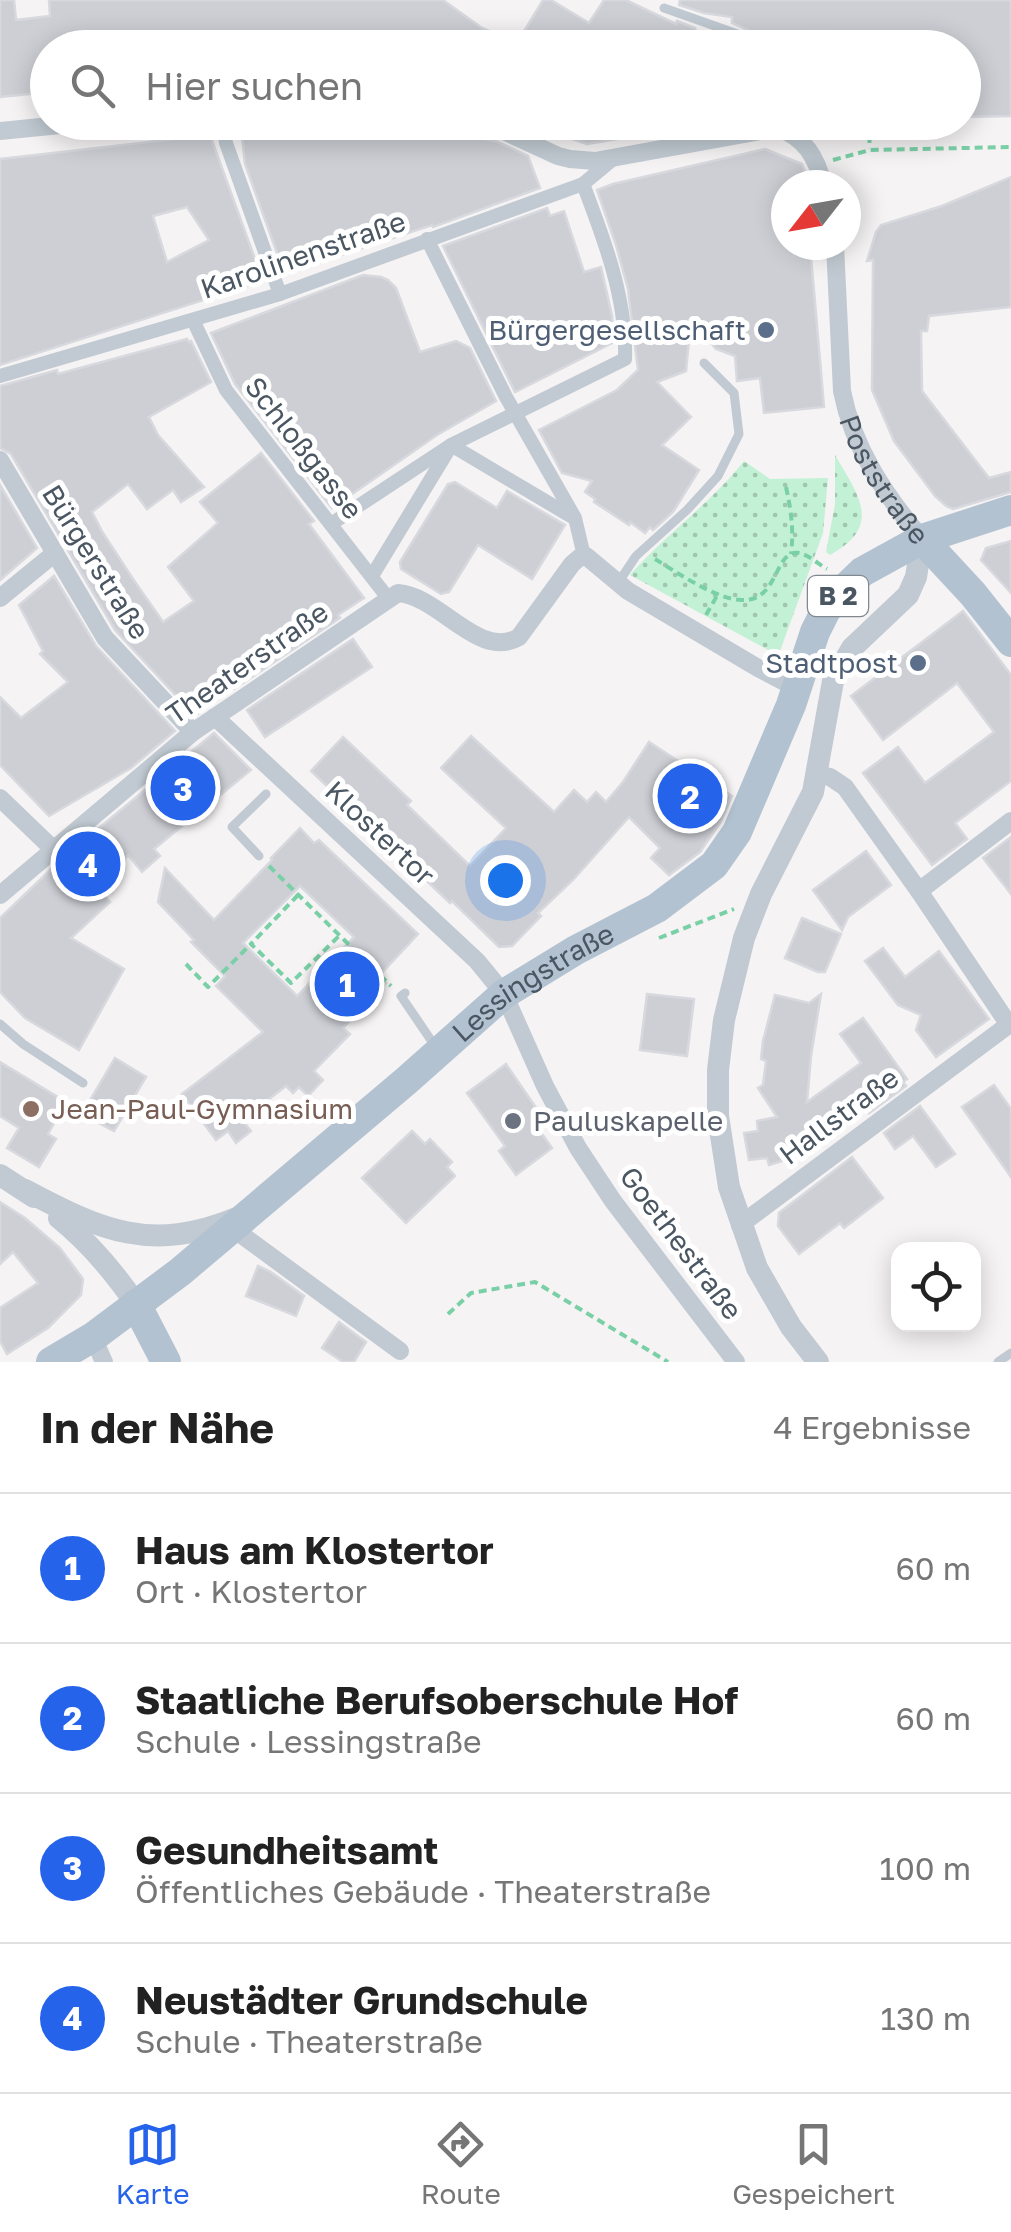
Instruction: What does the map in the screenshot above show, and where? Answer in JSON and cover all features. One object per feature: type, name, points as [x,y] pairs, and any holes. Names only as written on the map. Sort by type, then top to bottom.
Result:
[{"type":"main road","name":"B 2","points":[[922,539],[1011,510]]},
{"type":"main road","name":"Poststraße","points":[[922,539],[1011,642]]},
{"type":"main road","name":"Lessingstraße","points":[[51,1362],[99,1349],[136,1304],[180,1272],[504,994],[576,950],[657,908],[714,865],[737,832],[766,766],[826,610],[862,572],[922,539]]},
{"type":"main road","points":[[136,1304],[166,1362]]},
{"type":"street","points":[[0,131],[30,128]]},
{"type":"street","points":[[226,140],[280,294]]},
{"type":"street","points":[[523,140],[558,156],[581,161],[612,160],[709,140]]},
{"type":"street","points":[[800,140],[819,170]]},
{"type":"street","name":"Karolinenstraße","points":[[0,376],[280,294],[582,184],[612,160]]},
{"type":"street","points":[[331,524],[452,445],[626,359],[626,336],[610,260],[582,184]]},
{"type":"street","points":[[427,239],[574,518],[584,556]]},
{"type":"street","name":"Poststraße","points":[[836,260],[846,415],[868,463],[922,539]]},
{"type":"street","name":"Schloßgasse","points":[[194,320],[226,390],[388,598]]},
{"type":"street","points":[[452,445],[574,518]]},
{"type":"street","points":[[372,576],[452,445]]},
{"type":"street","name":"Bürgerstraße","points":[[0,460],[105,638],[193,732]]},
{"type":"street","points":[[818,1362],[791,1327],[756,1268],[729,1188],[718,1116],[724,1020],[744,938],[761,894],[806,808],[817,774],[833,681],[852,648],[908,595],[916,577],[922,539]]},
{"type":"street","points":[[0,598],[55,553]]},
{"type":"street","points":[[584,556],[617,583],[796,688]]},
{"type":"street","points":[[388,598],[398,593],[416,597],[480,637],[497,643],[509,642],[520,637],[566,572],[584,556]]},
{"type":"street","name":"Theaterstraße","points":[[0,895],[193,732],[388,598]]},
{"type":"street","name":"Klostertor","points":[[215,717],[477,961],[504,994]]},
{"type":"street","points":[[817,774],[844,787],[1010,1024]]},
{"type":"street","points":[[0,798],[54,850]]},
{"type":"street","points":[[919,891],[1011,821]]},
{"type":"street","name":"Goethestraße","points":[[504,994],[578,1148],[624,1216],[736,1362]]},
{"type":"street","name":"Hallstraße","points":[[740,1225],[1010,1024]]},
{"type":"street","points":[[0,1175],[75,1217],[114,1231],[149,1236],[196,1231],[240,1220],[400,1351]]},
{"type":"street","points":[[25,1190],[80,1235],[136,1304]]},
{"type":"lane","points":[[664,8],[726,30]]},
{"type":"lane","points":[[617,583],[642,551],[718,476],[739,434],[734,394],[704,363]]},
{"type":"lane","points":[[259,856],[232,827],[266,794]]},
{"type":"lane","points":[[403,994],[439,1052]]},
{"type":"lane","points":[[0,1024],[23,1044],[84,1082]]},
{"type":"lane","points":[[998,1362],[1011,1353]]},
{"type":"path","points":[[869,140],[870,150]]},
{"type":"path","points":[[818,164],[870,150],[1011,146]]},
{"type":"path","points":[[786,487],[794,535],[791,554]]},
{"type":"path","points":[[642,551],[718,594],[740,601],[770,587],[784,557],[791,554],[808,557],[827,569]]},
{"type":"path","points":[[696,631],[718,594]]},
{"type":"path","points":[[259,856],[403,994]]},
{"type":"path","points":[[186,964],[208,987],[298,895]]},
{"type":"path","points":[[251,944],[292,983],[340,935]]},
{"type":"path","points":[[448,1314],[471,1294],[535,1282],[668,1362]]},
{"type":"green space","points":[[835,455],[858,497],[861,521],[857,533],[830,555],[826,552],[835,504]]},
{"type":"green space","points":[[744,461],[770,479],[828,478],[823,533],[780,651],[772,652],[630,575]]},
{"type":"building","points":[[0,0],[14,0],[16,20],[50,16],[49,0],[443,0],[487,30],[30,30],[30,94],[0,97]]},
{"type":"building","points":[[543,0],[551,0],[589,23],[604,0],[626,0],[676,24],[677,21],[695,28],[525,30]]},
{"type":"building","points":[[680,0],[1011,0],[1011,116],[981,117],[981,30],[748,30],[732,23],[732,17],[679,5]]},
{"type":"building","points":[[166,140],[212,140],[263,281],[0,365],[0,159]],"holes":[[[187,207],[209,240],[167,262],[153,216]]]},
{"type":"building","points":[[242,140],[489,140],[528,156],[540,188],[293,271],[281,264],[245,164]]},
{"type":"building","points":[[575,140],[611,140],[587,144]]},
{"type":"building","points":[[765,149],[802,164],[804,170],[771,170],[771,260],[811,260],[824,407],[764,413],[760,378],[737,381],[735,356],[716,349],[691,319],[686,371],[657,382],[691,417],[662,445],[699,470],[673,512],[645,533],[594,502],[585,492],[592,481],[562,473],[539,430],[617,390],[638,370],[628,289],[597,190]]},
{"type":"building","points":[[1011,177],[1011,307],[929,316],[927,331],[921,331],[922,391],[989,478],[1011,472],[1011,492],[953,509],[935,496],[894,441],[872,390],[873,260],[867,261],[881,225],[942,206]]},
{"type":"building","points":[[547,208],[550,216],[564,211],[584,272],[601,267],[614,342],[515,392],[443,246]]},
{"type":"building","points":[[363,275],[381,277],[396,288],[420,352],[456,341],[470,348],[496,401],[437,435],[332,508],[235,384],[211,333]]},
{"type":"building","points":[[187,339],[211,382],[149,417],[158,435],[204,487],[181,502],[173,490],[147,509],[128,484],[92,512],[133,579],[163,622],[194,601],[168,567],[218,523],[200,502],[261,453],[314,521],[309,524],[364,598],[234,689],[230,685],[197,708],[200,712],[195,716],[115,630],[11,454],[0,448],[0,386]]},
{"type":"building","points":[[455,482],[497,508],[507,491],[565,525],[532,579],[478,545],[449,592],[441,594],[401,569],[400,562],[448,484]]},
{"type":"building","points":[[0,485],[37,548],[0,580]]},
{"type":"building","points":[[1011,541],[1011,593],[981,560],[986,548]]},
{"type":"building","points":[[54,576],[96,646],[175,731],[131,768],[49,816],[0,765],[0,697],[21,718],[68,682],[40,654],[43,651],[19,605]]},
{"type":"building","points":[[963,611],[1011,675],[1011,781],[955,823],[967,839],[932,865],[863,773],[898,747],[925,783],[994,732],[957,683],[883,740],[851,696]]},
{"type":"building","points":[[353,639],[372,667],[265,737],[247,710]]},
{"type":"building","points":[[214,733],[251,770],[154,849],[160,856],[142,872],[128,855],[95,886],[110,902],[71,938],[124,969],[79,1050],[25,1018],[0,992],[0,918],[64,857]]},
{"type":"building","points":[[471,736],[554,812],[574,790],[587,802],[596,792],[606,802],[649,742],[732,796],[700,852],[669,875],[651,858],[660,848],[629,817],[512,946],[499,947],[311,771],[343,737],[411,801],[407,805],[470,866],[506,828],[441,768]]},
{"type":"building","points":[[300,828],[314,843],[319,840],[418,934],[379,976],[386,983],[343,1028],[350,1034],[314,1071],[323,1080],[308,1096],[299,1087],[293,1093],[286,1086],[242,1120],[251,1131],[236,1143],[228,1131],[216,1140],[182,1094],[263,1032],[216,986],[225,976],[158,902],[165,868],[214,920]],"holes":[[[300,886],[354,937],[297,996],[243,943]]]},
{"type":"building","points":[[1011,837],[1011,894],[983,858]]},
{"type":"building","points":[[866,851],[891,885],[848,917],[842,930],[813,890]]},
{"type":"building","points":[[802,918],[841,934],[825,972],[785,958]]},
{"type":"building","points":[[883,948],[905,977],[939,951],[989,1019],[936,1057],[916,1030],[921,1015],[898,1005],[865,961]]},
{"type":"building","points":[[647,994],[694,999],[687,1056],[640,1050]]},
{"type":"building","points":[[821,994],[807,1102],[861,1063],[840,1034],[863,1018],[907,1079],[903,1082],[906,1086],[869,1113],[866,1109],[835,1131],[833,1128],[799,1156],[769,1165],[767,1158],[749,1160],[744,1133],[758,1131],[757,1121],[777,1117],[758,1088],[763,1085],[763,1041],[775,995],[809,1003]]},
{"type":"building","points":[[115,1058],[146,1077],[114,1131],[82,1114]]},
{"type":"building","name":"Jean-Paul-Gymnasium","points":[[0,1062],[66,1102],[48,1134],[56,1139],[39,1167],[7,1148],[19,1128],[0,1116]]},
{"type":"building","name":"Pauluskapelle","points":[[506,1064],[543,1118],[535,1124],[552,1148],[516,1175],[499,1151],[505,1146],[467,1093]]},
{"type":"building","points":[[994,1085],[1011,1109],[1011,1177],[962,1107]]},
{"type":"building","points":[[920,1106],[955,1154],[936,1167],[913,1136],[895,1149],[884,1133]]},
{"type":"building","points":[[412,1131],[425,1144],[430,1139],[452,1162],[447,1167],[455,1176],[406,1223],[362,1178]]},
{"type":"building","points":[[852,1157],[883,1198],[844,1228],[840,1223],[799,1254],[778,1226],[779,1213]]},
{"type":"building","points":[[0,1202],[60,1248],[83,1279],[81,1295],[48,1328],[7,1354],[0,1341],[0,1308],[38,1283],[13,1252],[0,1264]]},
{"type":"building","points":[[258,1266],[304,1296],[296,1316],[246,1296]]},
{"type":"building","points":[[339,1322],[366,1342],[354,1362],[343,1362],[322,1348]]},
{"type":"place","name":"Bürgergesellschaft","points":[[766,330]]},
{"type":"place","name":"Stadtpost","points":[[918,663]]},
{"type":"place","name":"Gesundheitsamt","points":[[183,788]]},
{"type":"place","name":"Staatliche Berufsoberschule Hof","points":[[690,796]]},
{"type":"place","name":"Neustädter Grundschule","points":[[88,864]]},
{"type":"place","name":"Haus am Klostertor","points":[[347,984]]},
{"type":"place","name":"Jean-Paul-Gymnasium","points":[[31,1109]]},
{"type":"place","name":"Pauluskapelle","points":[[513,1121]]}]
